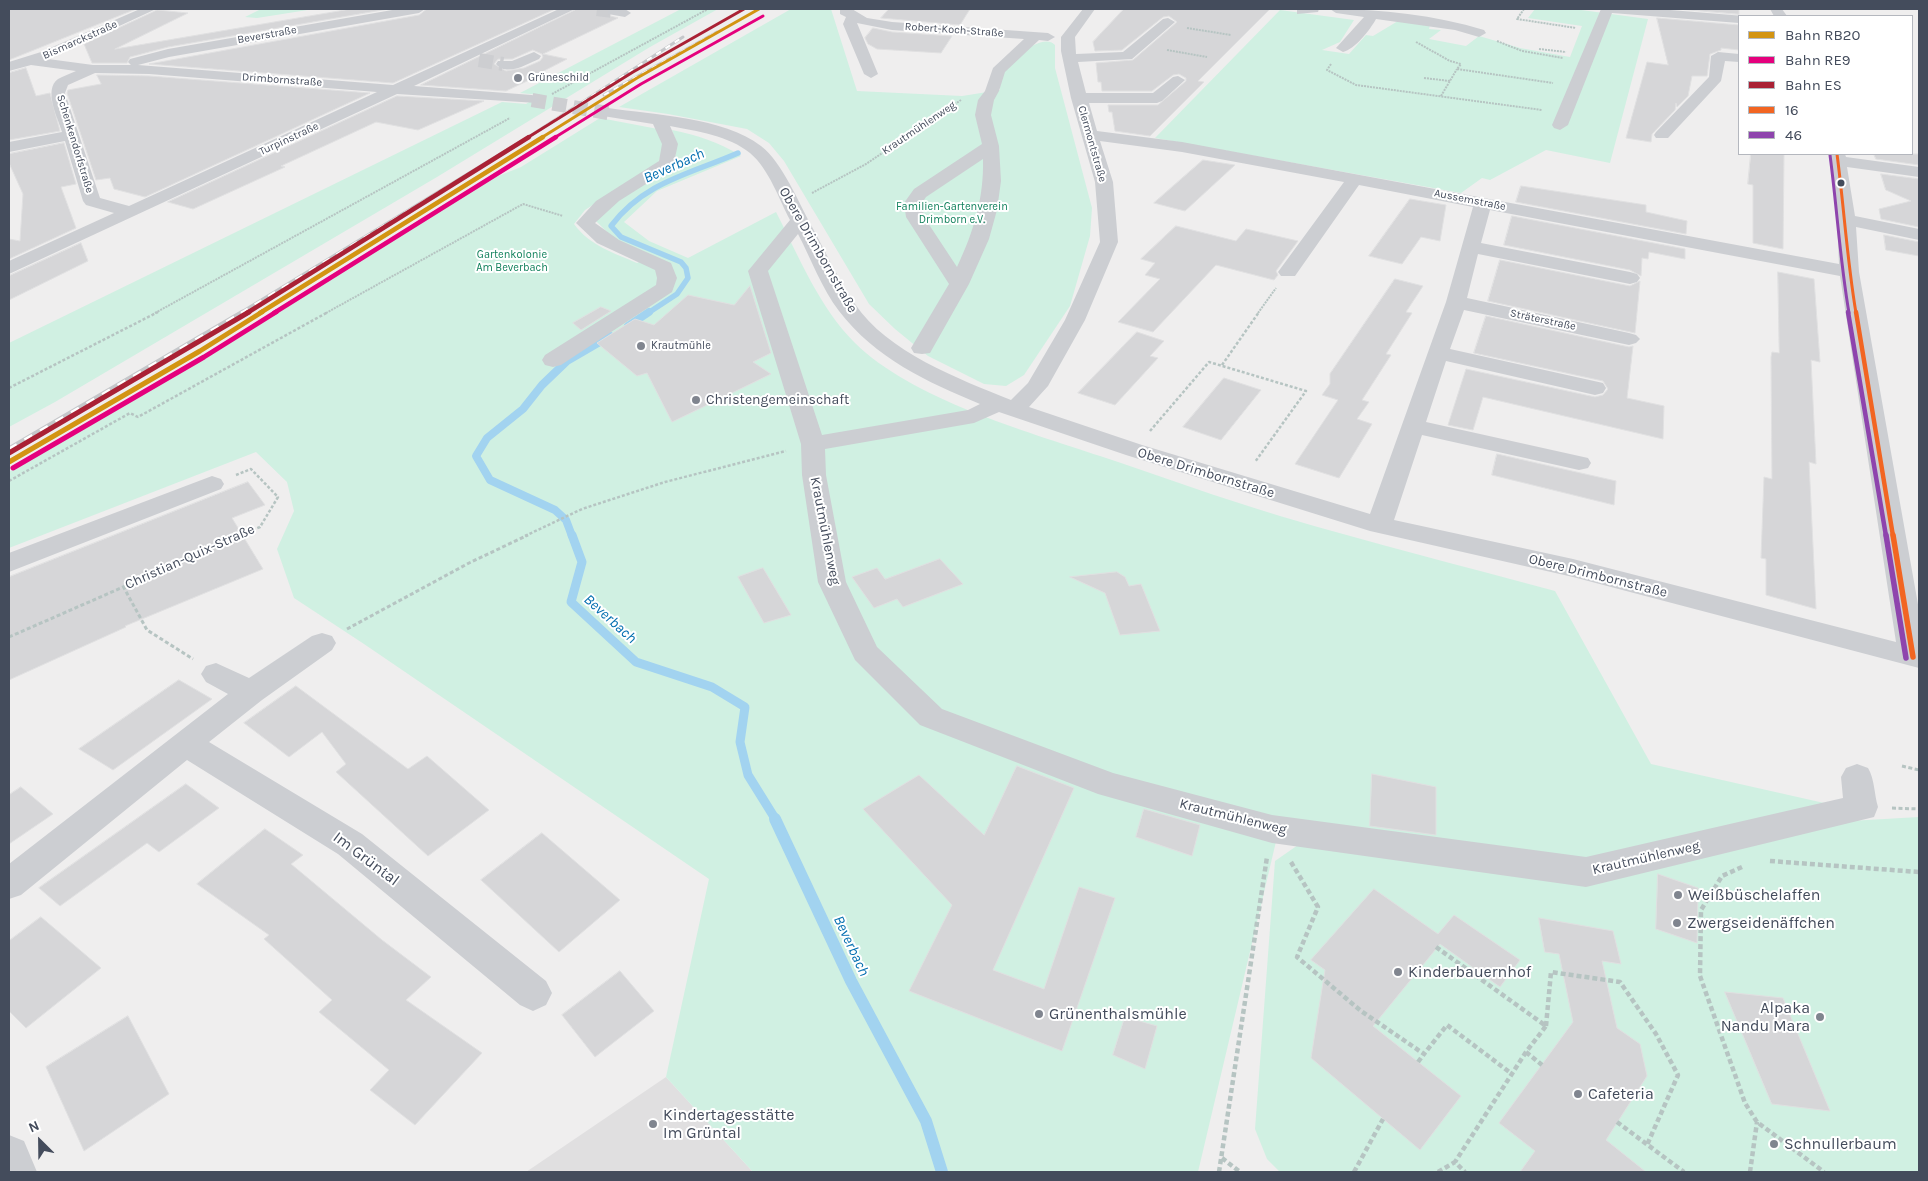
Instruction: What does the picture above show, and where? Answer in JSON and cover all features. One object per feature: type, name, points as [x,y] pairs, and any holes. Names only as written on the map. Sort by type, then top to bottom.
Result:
[{"type":"street","name":"Bismarckstraße","points":[[9,67],[33,61],[150,9]]},
{"type":"street","name":"Beverstraße","points":[[119,70],[142,59],[168,53],[419,9]]},
{"type":"street","name":"Turpinstraße","points":[[9,268],[398,88],[472,59],[569,9]]},
{"type":"street","points":[[1068,37],[1089,9]]},
{"type":"street","points":[[1336,9],[1457,26],[1479,33]]},
{"type":"street","points":[[1563,119],[1608,9]]},
{"type":"street","points":[[1612,9],[1738,19]]},
{"type":"street","points":[[849,13],[850,24],[871,74]]},
{"type":"street","name":"Robert-Koch-Straße","points":[[849,13],[892,26],[1068,37]]},
{"type":"street","points":[[1343,48],[1355,34],[1365,29],[1372,15]]},
{"type":"street","points":[[1069,58],[1127,56],[1167,23]]},
{"type":"street","points":[[922,348],[959,284],[980,239],[988,210],[992,181],[991,146],[983,115],[984,107],[992,91],[998,71],[1036,36]]},
{"type":"street","name":"Clermontstraße","points":[[1006,407],[1037,386],[1075,320],[1109,242],[1104,182],[1069,58],[1068,37]]},
{"type":"street","points":[[503,64],[514,65],[534,56]]},
{"type":"street","points":[[1662,135],[1716,78],[1718,56],[1738,58]]},
{"type":"street","name":"Drimbornstraße","points":[[33,61],[94,69],[150,70],[539,99]]},
{"type":"street","name":"Schenkendorfstraße","points":[[94,69],[59,86],[58,93],[92,201],[131,212]]},
{"type":"street","points":[[1080,98],[1157,98],[1178,80]]},
{"type":"street","name":"Obere Drimbornstraße","points":[[608,113],[719,133],[755,150],[770,166],[847,308],[875,338],[930,376],[1006,407],[1134,450],[1239,484],[1379,525],[1573,568],[1916,658]]},
{"type":"street","points":[[553,360],[665,288],[667,278],[664,267],[653,260],[608,244],[594,233],[586,223],[594,210],[652,175],[667,163],[670,144],[660,121]]},
{"type":"street","points":[[9,147],[71,135]]},
{"type":"street","name":"Aussemstraße","points":[[1090,135],[1182,147],[1849,272]]},
{"type":"street","points":[[959,284],[915,217],[913,203],[920,193],[991,146]]},
{"type":"street","points":[[1916,658],[1849,272],[1846,220],[1838,157],[1919,172]]},
{"type":"street","points":[[1288,272],[1355,179]]},
{"type":"street","points":[[1379,525],[1415,426],[1456,302],[1483,202]]},
{"type":"street","name":"Krautmühlenweg","points":[[796,212],[758,271],[813,444],[814,475],[832,582],[865,653],[931,717],[1109,785],[1272,829],[1586,872],[1862,807],[1857,784]]},
{"type":"street","points":[[1846,220],[1919,234]]},
{"type":"street","points":[[1471,247],[1630,278]]},
{"type":"street","name":"Sträterstraße","points":[[1456,302],[1630,339]]},
{"type":"street","points":[[1439,353],[1595,388]]},
{"type":"street","points":[[813,444],[974,416],[1006,407]]},
{"type":"street","points":[[1415,426],[1579,463]]},
{"type":"street","points":[[9,563],[212,484]]},
{"type":"street","points":[[9,884],[251,692],[322,643]]},
{"type":"street","points":[[216,674],[251,692]]},
{"type":"street","name":"Im Grüntal","points":[[185,743],[350,844],[533,993]]},
{"type":"street","points":[[9,1156],[16,1172]]},
{"type":"path","points":[[539,99],[708,9]]},
{"type":"path","points":[[1524,9],[1517,19],[1576,28],[1573,36]]},
{"type":"path","points":[[1167,23],[1231,35]]},
{"type":"path","points":[[1479,33],[1522,51],[1586,62]]},
{"type":"path","points":[[1408,41],[1416,42],[1450,61],[1461,64],[1440,96]]},
{"type":"path","points":[[1540,49],[1565,53],[1569,45]]},
{"type":"path","points":[[1140,46],[1207,57]]},
{"type":"path","points":[[1343,48],[1327,70],[1356,85],[1440,96],[1563,119]]},
{"type":"path","points":[[1457,70],[1576,86]]},
{"type":"path","name":"Krautmühlenweg","points":[[796,212],[981,86],[998,71]]},
{"type":"path","points":[[1424,78],[1450,81]]},
{"type":"path","points":[[9,388],[145,320],[512,117]]},
{"type":"path","points":[[9,480],[130,413],[138,417],[523,204],[586,223]]},
{"type":"path","points":[[1222,365],[1288,272]]},
{"type":"path","points":[[1134,450],[1209,362],[1306,392],[1239,484]]},
{"type":"path","points":[[322,643],[528,533],[582,509],[664,482],[813,444]]},
{"type":"path","name":"Christian-Quix-Straße","points":[[9,637],[260,527],[278,497],[251,469],[212,484]]},
{"type":"path","points":[[123,586],[148,630],[216,674]]},
{"type":"path","points":[[1902,766],[1919,770]]},
{"type":"path","points":[[1272,829],[1318,906],[1297,957],[1361,1010],[1424,1054]]},
{"type":"path","points":[[1219,1172],[1272,829]]},
{"type":"path","points":[[1760,860],[1919,872]]},
{"type":"path","points":[[1745,866],[1722,876],[1701,910],[1700,976],[1745,1103],[1757,1122],[1824,1172]]},
{"type":"path","points":[[1436,947],[1546,1026]]},
{"type":"path","points":[[1438,1172],[1455,1162],[1526,1052],[1546,1026],[1552,972],[1620,982],[1656,1034],[1678,1076],[1647,1145]]},
{"type":"path","points":[[1418,1062],[1447,1026],[1512,1074]]},
{"type":"path","points":[[1526,1052],[1542,1065]]},
{"type":"path","points":[[1354,1172],[1383,1119]]},
{"type":"path","points":[[1617,1122],[1684,1172]]},
{"type":"path","points":[[1750,1172],[1757,1122]]},
{"type":"path","points":[[1222,1158],[1240,1172]]},
{"type":"path","points":[[1455,1162],[1465,1172]]},
{"type":"shaded area","name":"Kindertagesstätte Im Grüntal","points":[[666,1077],[753,1172],[526,1172]]},
{"type":"green space","points":[[261,9],[314,9],[257,18],[245,17]]},
{"type":"green space","points":[[681,9],[718,9],[650,47],[437,177],[55,402],[9,427],[9,343],[502,102],[526,104],[540,95],[520,93]]},
{"type":"green space","name":"Familien-Gartenverein Drimborn e.V.","points":[[791,9],[831,9],[857,91],[962,96],[1000,90],[1002,74],[1018,56],[1042,42],[1049,42],[1055,45],[1055,68],[1092,208],[1090,236],[1070,306],[1024,375],[1006,386],[984,384],[928,356],[895,329],[869,304],[784,161],[769,143],[747,129],[619,107]]},
{"type":"green space","points":[[1535,9],[1574,9],[1648,19],[1610,163],[1546,150],[1490,180],[1482,178],[1461,193],[1155,138],[1280,10],[1354,20],[1340,42],[1322,50],[1349,54],[1366,35],[1373,36],[1398,21],[1430,25],[1429,29],[1441,30],[1429,39],[1466,46],[1479,36],[1520,48],[1570,57],[1582,26],[1528,18]]},
{"type":"green space","name":"Gartenkolonie Am Beverbach","points":[[600,118],[658,129],[665,144],[658,163],[585,210],[574,224],[587,238],[603,248],[637,263],[650,256],[615,240],[596,221],[603,210],[674,163],[677,144],[672,130],[716,143],[741,156],[657,191],[624,222],[649,241],[688,258],[776,212],[820,298],[842,329],[855,343],[879,363],[907,381],[938,397],[1005,424],[1235,502],[1348,536],[1555,591],[1651,764],[1833,805],[1568,862],[1278,833],[1198,1172],[753,1172],[666,1077],[709,879],[294,598],[277,549],[294,511],[287,482],[256,452],[9,548],[9,472],[122,407],[486,181],[521,167]]},
{"type":"green space","points":[[1919,817],[1919,1172],[1280,1172],[1267,1159],[1255,1129],[1275,861],[1298,845],[1570,875],[1815,823]]},
{"type":"building","points":[[9,9],[136,9],[9,60]]},
{"type":"building","points":[[351,9],[388,9],[168,47],[130,57],[127,63],[92,63],[84,44],[157,10],[188,13],[115,49]]},
{"type":"building","points":[[427,9],[555,9],[393,83],[149,64],[419,15]]},
{"type":"building","points":[[577,9],[606,9],[607,15],[618,18],[543,54],[567,59],[540,73],[544,73],[506,91],[421,85]],"holes":[[[533,50],[542,54],[543,57],[540,61],[524,68],[506,71],[494,64],[498,59],[512,59]]]},
{"type":"building","points":[[889,9],[970,9],[960,25],[881,18]]},
{"type":"building","points":[[1124,9],[1270,9],[1198,81],[1204,82],[1150,136],[1115,131],[1112,112],[1109,112],[1108,105],[1158,105],[1186,81],[1186,78],[1179,74],[1173,75],[1152,91],[1102,91],[1101,82],[1098,82],[1096,63],[1133,60],[1177,22],[1169,16],[1163,17],[1122,50],[1095,51],[1093,42]]},
{"type":"building","points":[[1678,9],[1739,9],[1739,14]]},
{"type":"building","points":[[1657,18],[1738,25],[1738,50],[1721,48],[1721,50],[1710,54],[1707,76],[1692,76],[1688,96],[1677,107],[1676,103],[1675,110],[1652,134],[1651,142],[1626,138],[1647,62],[1668,65]]},
{"type":"building","points":[[873,28],[892,32],[952,36],[941,53],[877,49],[868,44],[865,38]]},
{"type":"building","points":[[26,68],[36,96],[50,93],[60,131],[9,140],[9,73]]},
{"type":"building","points":[[97,75],[149,76],[370,93],[145,197],[114,189],[110,178],[96,180],[67,93],[68,90],[101,84]]},
{"type":"building","points":[[397,96],[484,101],[418,130],[376,122],[281,166],[285,167],[193,209],[168,202]]},
{"type":"building","points":[[64,143],[76,184],[61,187],[76,228],[9,259],[9,239],[20,241],[23,194],[9,163],[9,154]]},
{"type":"building","points":[[1919,154],[1919,165],[1876,159],[1874,155]]},
{"type":"building","points":[[1751,155],[1784,155],[1783,249],[1753,243],[1753,185],[1748,184]]},
{"type":"building","points":[[1203,160],[1235,165],[1185,211],[1154,203]]},
{"type":"building","points":[[1881,174],[1919,179],[1919,227],[1881,219],[1879,209],[1911,201],[1886,190]]},
{"type":"building","points":[[1521,186],[1646,205],[1646,212],[1687,221],[1686,234],[1516,202]]},
{"type":"building","points":[[1410,199],[1446,205],[1440,241],[1421,237],[1402,264],[1369,256]]},
{"type":"building","points":[[1512,216],[1685,249],[1685,259],[1649,252],[1648,259],[1642,258],[1641,276],[1630,270],[1504,245]]},
{"type":"building","points":[[1176,226],[1236,241],[1246,229],[1298,241],[1276,271],[1278,275],[1274,280],[1216,265],[1153,332],[1118,322],[1160,279],[1145,275],[1155,263],[1141,259]]},
{"type":"building","points":[[1884,235],[1919,242],[1919,256],[1886,250]]},
{"type":"building","points":[[81,243],[88,261],[9,300],[9,276]]},
{"type":"building","points":[[1500,260],[1630,286],[1640,281],[1635,333],[1488,301]]},
{"type":"building","points":[[1778,272],[1814,279],[1820,362],[1811,360],[1816,464],[1809,462],[1816,609],[1766,595],[1766,559],[1761,558],[1764,477],[1772,479],[1771,357],[1772,352],[1779,353]]},
{"type":"building","points":[[1395,279],[1423,286],[1406,312],[1412,313],[1386,354],[1391,355],[1362,400],[1369,402],[1357,419],[1372,424],[1339,478],[1295,464],[1338,400],[1322,395],[1330,384],[1330,374]]},
{"type":"building","points":[[750,286],[771,353],[753,362],[771,374],[672,422],[647,373],[637,376],[597,343],[635,319],[654,325],[688,295],[734,305]]},
{"type":"building","points":[[601,307],[611,311],[581,330],[573,323]]},
{"type":"building","points":[[1486,316],[1629,347],[1633,346],[1627,398],[1664,406],[1663,439],[1483,397],[1473,430],[1448,425],[1466,369],[1595,397],[1603,395],[1608,389],[1603,381],[1474,353]]},
{"type":"building","points":[[1137,332],[1164,341],[1150,356],[1158,358],[1115,405],[1078,393]]},
{"type":"building","points":[[1224,378],[1261,390],[1221,440],[1183,427]]},
{"type":"building","points":[[1497,454],[1616,481],[1614,505],[1492,475]]},
{"type":"building","points":[[248,482],[265,505],[232,518],[263,569],[125,626],[9,680],[9,577]]},
{"type":"building","points":[[940,559],[963,584],[903,607],[897,599],[874,608],[852,577],[877,568],[885,579]]},
{"type":"building","points":[[763,568],[791,615],[764,623],[738,577]]},
{"type":"building","points":[[1117,572],[1125,577],[1129,586],[1141,584],[1160,631],[1120,635],[1105,593],[1070,577]]},
{"type":"building","points":[[179,680],[212,699],[113,770],[79,749]]},
{"type":"building","points":[[296,686],[408,769],[427,756],[489,810],[428,856],[336,772],[346,764],[322,732],[289,757],[244,723]]},
{"type":"building","points":[[1017,766],[1074,788],[993,970],[1044,989],[1079,887],[1115,898],[1062,1051],[909,991],[952,905],[863,809],[919,775],[984,835]]},
{"type":"building","points":[[1372,774],[1436,787],[1436,835],[1370,826]]},
{"type":"building","points":[[186,784],[219,808],[159,852],[147,843],[60,906],[39,888]]},
{"type":"building","points":[[21,787],[53,814],[9,844],[9,795]]},
{"type":"building","points":[[1144,809],[1200,825],[1192,856],[1136,837]]},
{"type":"building","points":[[265,829],[303,855],[291,864],[382,940],[431,977],[406,1000],[482,1053],[415,1125],[370,1090],[389,1070],[319,1012],[332,1000],[264,939],[269,935],[197,884]]},
{"type":"building","points":[[542,833],[620,900],[559,952],[481,880]]},
{"type":"building","points":[[1658,874],[1698,888],[1697,943],[1656,929]]},
{"type":"building","points":[[1374,889],[1438,934],[1454,915],[1520,960],[1500,987],[1440,944],[1373,1026],[1461,1096],[1420,1150],[1311,1058],[1325,970],[1311,960]]},
{"type":"building","points":[[41,917],[101,968],[26,1028],[9,1011],[9,941]]},
{"type":"building","name":"Cafeteria","points":[[1539,918],[1613,931],[1621,964],[1602,961],[1617,1028],[1640,1044],[1647,1076],[1606,1140],[1646,1172],[1520,1172],[1535,1151],[1499,1123],[1573,1022],[1559,954],[1545,952]]},
{"type":"building","points":[[620,971],[654,1011],[595,1057],[562,1015]]},
{"type":"building","points":[[1725,992],[1783,998],[1830,1111],[1772,1104]]},
{"type":"building","points":[[128,1016],[169,1094],[84,1151],[46,1067]]},
{"type":"building","points":[[1125,1017],[1157,1026],[1145,1069],[1113,1055]]},
{"type":"waterway","name":"Beverbach","points":[[648,313],[677,294],[688,278],[686,268],[681,262],[621,237],[611,226],[624,211],[653,189],[738,153]]},
{"type":"waterway","name":"Beverbach","points":[[628,326],[649,312]]},
{"type":"waterway","name":"Beverbach","points":[[572,536],[566,520],[555,510],[490,480],[476,456],[487,438],[523,409],[542,385],[567,361],[610,336]]},
{"type":"waterway","name":"Beverbach","points":[[572,535],[582,562],[571,602],[636,662],[712,687],[745,707],[740,742],[748,775],[776,820]]},
{"type":"waterway","name":"Beverbach","points":[[775,819],[851,981],[926,1121],[942,1172]]},
{"type":"tunnel","points":[[597,9],[613,11]]},
{"type":"tunnel","points":[[479,60],[503,64]]},
{"type":"tunnel","points":[[532,100],[608,113]]},
{"type":"railway","points":[[604,95],[717,32]]},
{"type":"railway","points":[[527,138],[683,37]]},
{"type":"railway","points":[[241,313],[529,137]]},
{"type":"railway","points":[[9,449],[243,312]]},
{"type":"rail line","name":"ES","points":[[9,453],[196,345],[633,72],[744,9]]},
{"type":"rail line","name":"RB20","points":[[9,462],[200,351],[637,78],[759,9]]},
{"type":"rail line","name":"RE9","points":[[13,468],[204,357],[641,84],[763,16]]},
{"type":"transit line","name":"46","points":[[1830,155],[1839,221],[1842,273],[1906,658]]},
{"type":"transit line","name":"16","points":[[1837,155],[1846,220],[1849,272],[1913,657]]},
{"type":"place","name":"Grüneschild","points":[[518,78]]},
{"type":"place","name":"Krautmühle","points":[[641,346]]},
{"type":"place","name":"Christengemeinschaft","points":[[696,400]]},
{"type":"place","name":"Weißbüschelaffen","points":[[1678,895]]},
{"type":"place","name":"Zwergseidenäffchen","points":[[1677,923]]},
{"type":"place","name":"Kinderbauernhof","points":[[1398,972]]},
{"type":"place","name":"Grünenthalsmühle","points":[[1039,1014]]},
{"type":"place","name":"Alpaka Nandu Mara","points":[[1820,1017]]},
{"type":"place","name":"Cafeteria","points":[[1578,1094]]},
{"type":"place","name":"Kindertagesstätte Im Grüntal","points":[[653,1124]]},
{"type":"place","name":"Schnullerbaum","points":[[1774,1144]]}]
